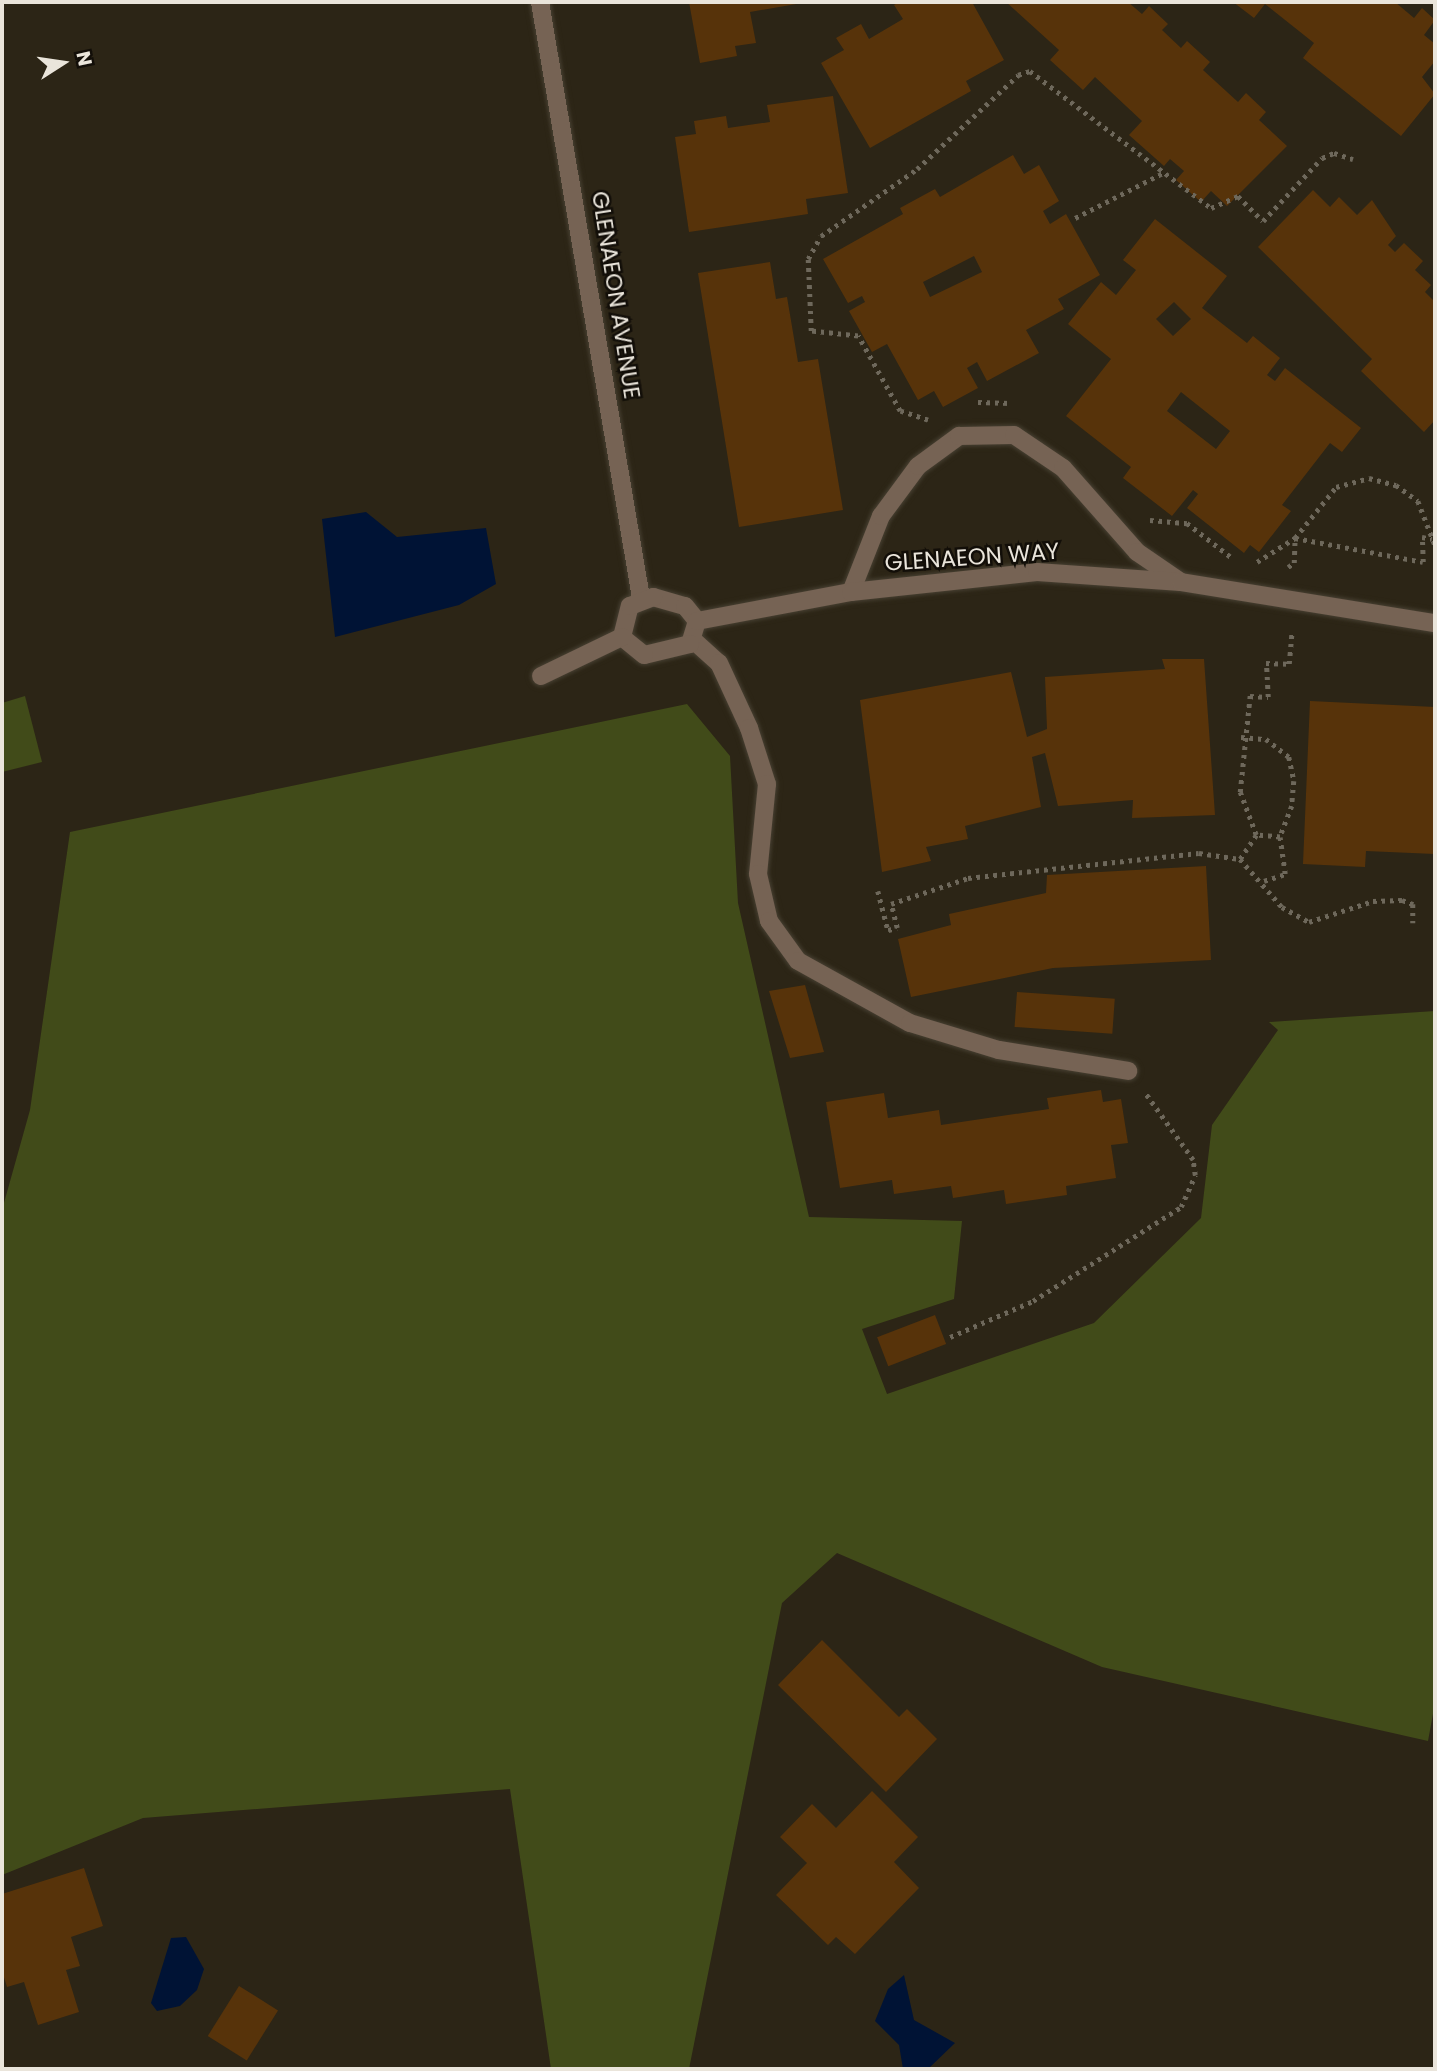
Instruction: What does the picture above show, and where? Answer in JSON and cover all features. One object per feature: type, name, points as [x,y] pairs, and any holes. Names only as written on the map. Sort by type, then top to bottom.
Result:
[{"type":"street","name":"GLENAEON AVENUE","points":[[540,2],[641,598]]},
{"type":"street","name":"GLENAEON WAY","points":[[851,592],[881,516],[918,466],[959,436],[1014,435],[1063,468],[1138,552],[1181,582]]},
{"type":"street","name":"GLENAEON WAY","points":[[698,621],[851,592],[1037,572],[1181,582],[1435,623]]},
{"type":"street","points":[[641,598],[685,606],[698,621],[692,639],[669,653],[644,655],[622,637],[622,619],[641,598]]},
{"type":"street","points":[[541,676],[622,637]]},
{"type":"street","points":[[692,639],[719,663],[750,728],[767,784],[758,874],[769,920],[797,961],[909,1023],[999,1051],[1074,1058],[1128,1071]]},
{"type":"path","points":[[939,420],[917,420],[901,411],[858,336],[811,331],[808,259],[821,236],[917,169],[1030,71],[1163,173],[1195,203],[1221,207],[1238,195],[1263,221],[1322,158],[1353,159]]},
{"type":"path","points":[[1075,218],[1163,173]]},
{"type":"path","points":[[968,403],[1001,400],[1024,409]]},
{"type":"path","points":[[1247,566],[1295,538],[1336,487],[1368,478],[1396,485],[1418,501],[1435,545]]},
{"type":"path","points":[[1139,519],[1188,523],[1236,560]]},
{"type":"path","points":[[1295,538],[1423,562],[1422,537],[1432,539]]},
{"type":"path","points":[[1281,572],[1294,563],[1295,538]]},
{"type":"path","points":[[1256,835],[1240,792],[1241,737],[1250,696],[1268,697],[1266,663],[1289,664],[1293,623]]},
{"type":"path","points":[[1241,737],[1266,739],[1289,757],[1293,806],[1280,837],[1286,874],[1264,881]]},
{"type":"path","points":[[1256,835],[1280,837]]},
{"type":"path","points":[[1240,859],[1256,835]]},
{"type":"path","points":[[878,891],[888,930],[897,928],[891,904],[968,878],[1014,877],[1110,859],[1199,853],[1240,859],[1264,881],[1282,907],[1309,922],[1373,901],[1402,900],[1413,904],[1413,923]]},
{"type":"path","points":[[950,1337],[1033,1301],[1181,1207],[1195,1175],[1193,1160],[1128,1071]]},
{"type":"green space","points":[[25,696],[42,762],[2,772],[2,703]]},
{"type":"green space","points":[[687,704],[730,756],[738,903],[809,1217],[962,1221],[954,1299],[862,1329],[887,1394],[1094,1323],[1201,1218],[1212,1125],[1278,1030],[1269,1022],[1435,1011],[1435,1703],[1428,1741],[1102,1667],[837,1553],[782,1603],[689,2069],[551,2069],[510,1789],[143,1818],[2,1875],[2,1210],[30,1110],[70,832]]},
{"type":"water","points":[[366,512],[397,537],[486,528],[496,584],[459,605],[335,637],[322,519]]},
{"type":"water","points":[[186,1937],[204,1969],[197,1990],[180,2006],[157,2011],[151,2003],[171,1938]]},
{"type":"water","points":[[904,1975],[914,2020],[955,2043],[928,2069],[903,2069],[899,2045],[875,2021],[888,1989]]},
{"type":"building","points":[[689,2],[802,3],[750,12],[756,43],[735,46],[737,56],[700,63]]},
{"type":"building","points":[[899,2],[972,2],[1004,60],[966,81],[971,91],[870,148],[821,63],[844,50],[836,38],[861,24],[869,39],[903,19],[894,5]]},
{"type":"building","points":[[1006,2],[1128,2],[1142,14],[1149,6],[1168,24],[1162,30],[1181,48],[1187,41],[1210,62],[1203,70],[1238,102],[1246,93],[1266,112],[1259,120],[1287,146],[1227,206],[1211,191],[1201,202],[1176,180],[1184,171],[1170,159],[1164,166],[1129,135],[1142,121],[1095,77],[1083,90],[1050,60],[1059,50]]},
{"type":"building","points":[[1233,2],[1395,2],[1414,18],[1422,8],[1435,20],[1424,35],[1435,44],[1435,61],[1422,77],[1435,94],[1401,136],[1303,58],[1314,43],[1265,4],[1254,18]]},
{"type":"building","points":[[833,96],[848,193],[806,199],[808,214],[689,232],[675,137],[696,134],[694,121],[726,116],[728,128],[770,122],[767,105]]},
{"type":"building","points":[[1013,155],[1024,174],[1039,165],[1059,201],[1043,211],[1050,224],[1066,214],[1100,275],[1058,299],[1064,309],[1026,330],[1039,353],[987,381],[977,362],[967,368],[978,388],[943,407],[934,391],[918,400],[887,344],[872,352],[849,311],[865,302],[862,296],[848,303],[823,259],[903,214],[900,208],[935,189],[940,197]],"holes":[[[974,256],[982,272],[930,297],[923,282]]]},
{"type":"building","points":[[1313,190],[1330,207],[1339,197],[1357,215],[1372,200],[1396,236],[1388,245],[1395,252],[1404,243],[1423,261],[1415,270],[1431,285],[1425,292],[1435,302],[1435,420],[1424,432],[1361,371],[1372,359],[1258,247]]},
{"type":"building","points":[[1155,219],[1227,276],[1202,308],[1247,343],[1253,336],[1280,358],[1267,375],[1275,381],[1285,368],[1361,428],[1342,452],[1330,443],[1282,505],[1291,511],[1259,552],[1250,545],[1244,553],[1187,508],[1198,494],[1193,490],[1172,516],[1123,478],[1131,467],[1066,416],[1111,359],[1068,324],[1101,282],[1116,295],[1136,270],[1123,260]],"holes":[[[1174,302],[1191,319],[1173,336],[1156,319]],[[1181,392],[1230,431],[1216,449],[1167,411]]]},
{"type":"building","points":[[770,262],[776,299],[787,297],[798,362],[818,359],[843,510],[739,527],[698,273]]},
{"type":"building","points":[[1162,659],[1204,659],[1215,815],[1132,818],[1133,800],[1058,806],[1045,753],[1032,757],[1041,807],[965,826],[968,839],[926,847],[931,861],[882,872],[860,700],[1011,672],[1027,737],[1047,729],[1045,677],[1165,669]]},
{"type":"building","points":[[1310,701],[1435,707],[1435,854],[1366,851],[1365,867],[1303,864]]},
{"type":"building","points":[[1206,866],[1211,960],[1053,968],[911,997],[898,939],[951,925],[949,914],[1046,893],[1047,875]]},
{"type":"building","points":[[805,985],[824,1052],[790,1058],[769,991]]},
{"type":"building","points":[[1017,992],[1115,999],[1112,1034],[1015,1027]]},
{"type":"building","points":[[1101,1090],[1103,1102],[1121,1099],[1128,1143],[1111,1145],[1116,1178],[1066,1186],[1067,1195],[1006,1204],[1004,1190],[953,1198],[951,1186],[894,1194],[892,1180],[840,1188],[826,1102],[884,1093],[888,1118],[939,1110],[941,1125],[1049,1109],[1047,1098]]},
{"type":"building","points":[[935,1315],[946,1344],[888,1366],[877,1337]]},
{"type":"building","points":[[822,1640],[899,1717],[907,1709],[937,1739],[886,1792],[778,1685]]},
{"type":"building","points":[[872,1791],[918,1837],[894,1862],[919,1888],[855,1954],[836,1937],[828,1945],[776,1895],[807,1863],[780,1837],[812,1804],[836,1828]]},
{"type":"building","points":[[84,1868],[103,1926],[71,1937],[80,1966],[66,1970],[79,2012],[38,2025],[24,1982],[7,1987],[2,1971],[2,1894]]},
{"type":"building","points":[[239,1986],[278,2010],[247,2060],[208,2036]]}]
